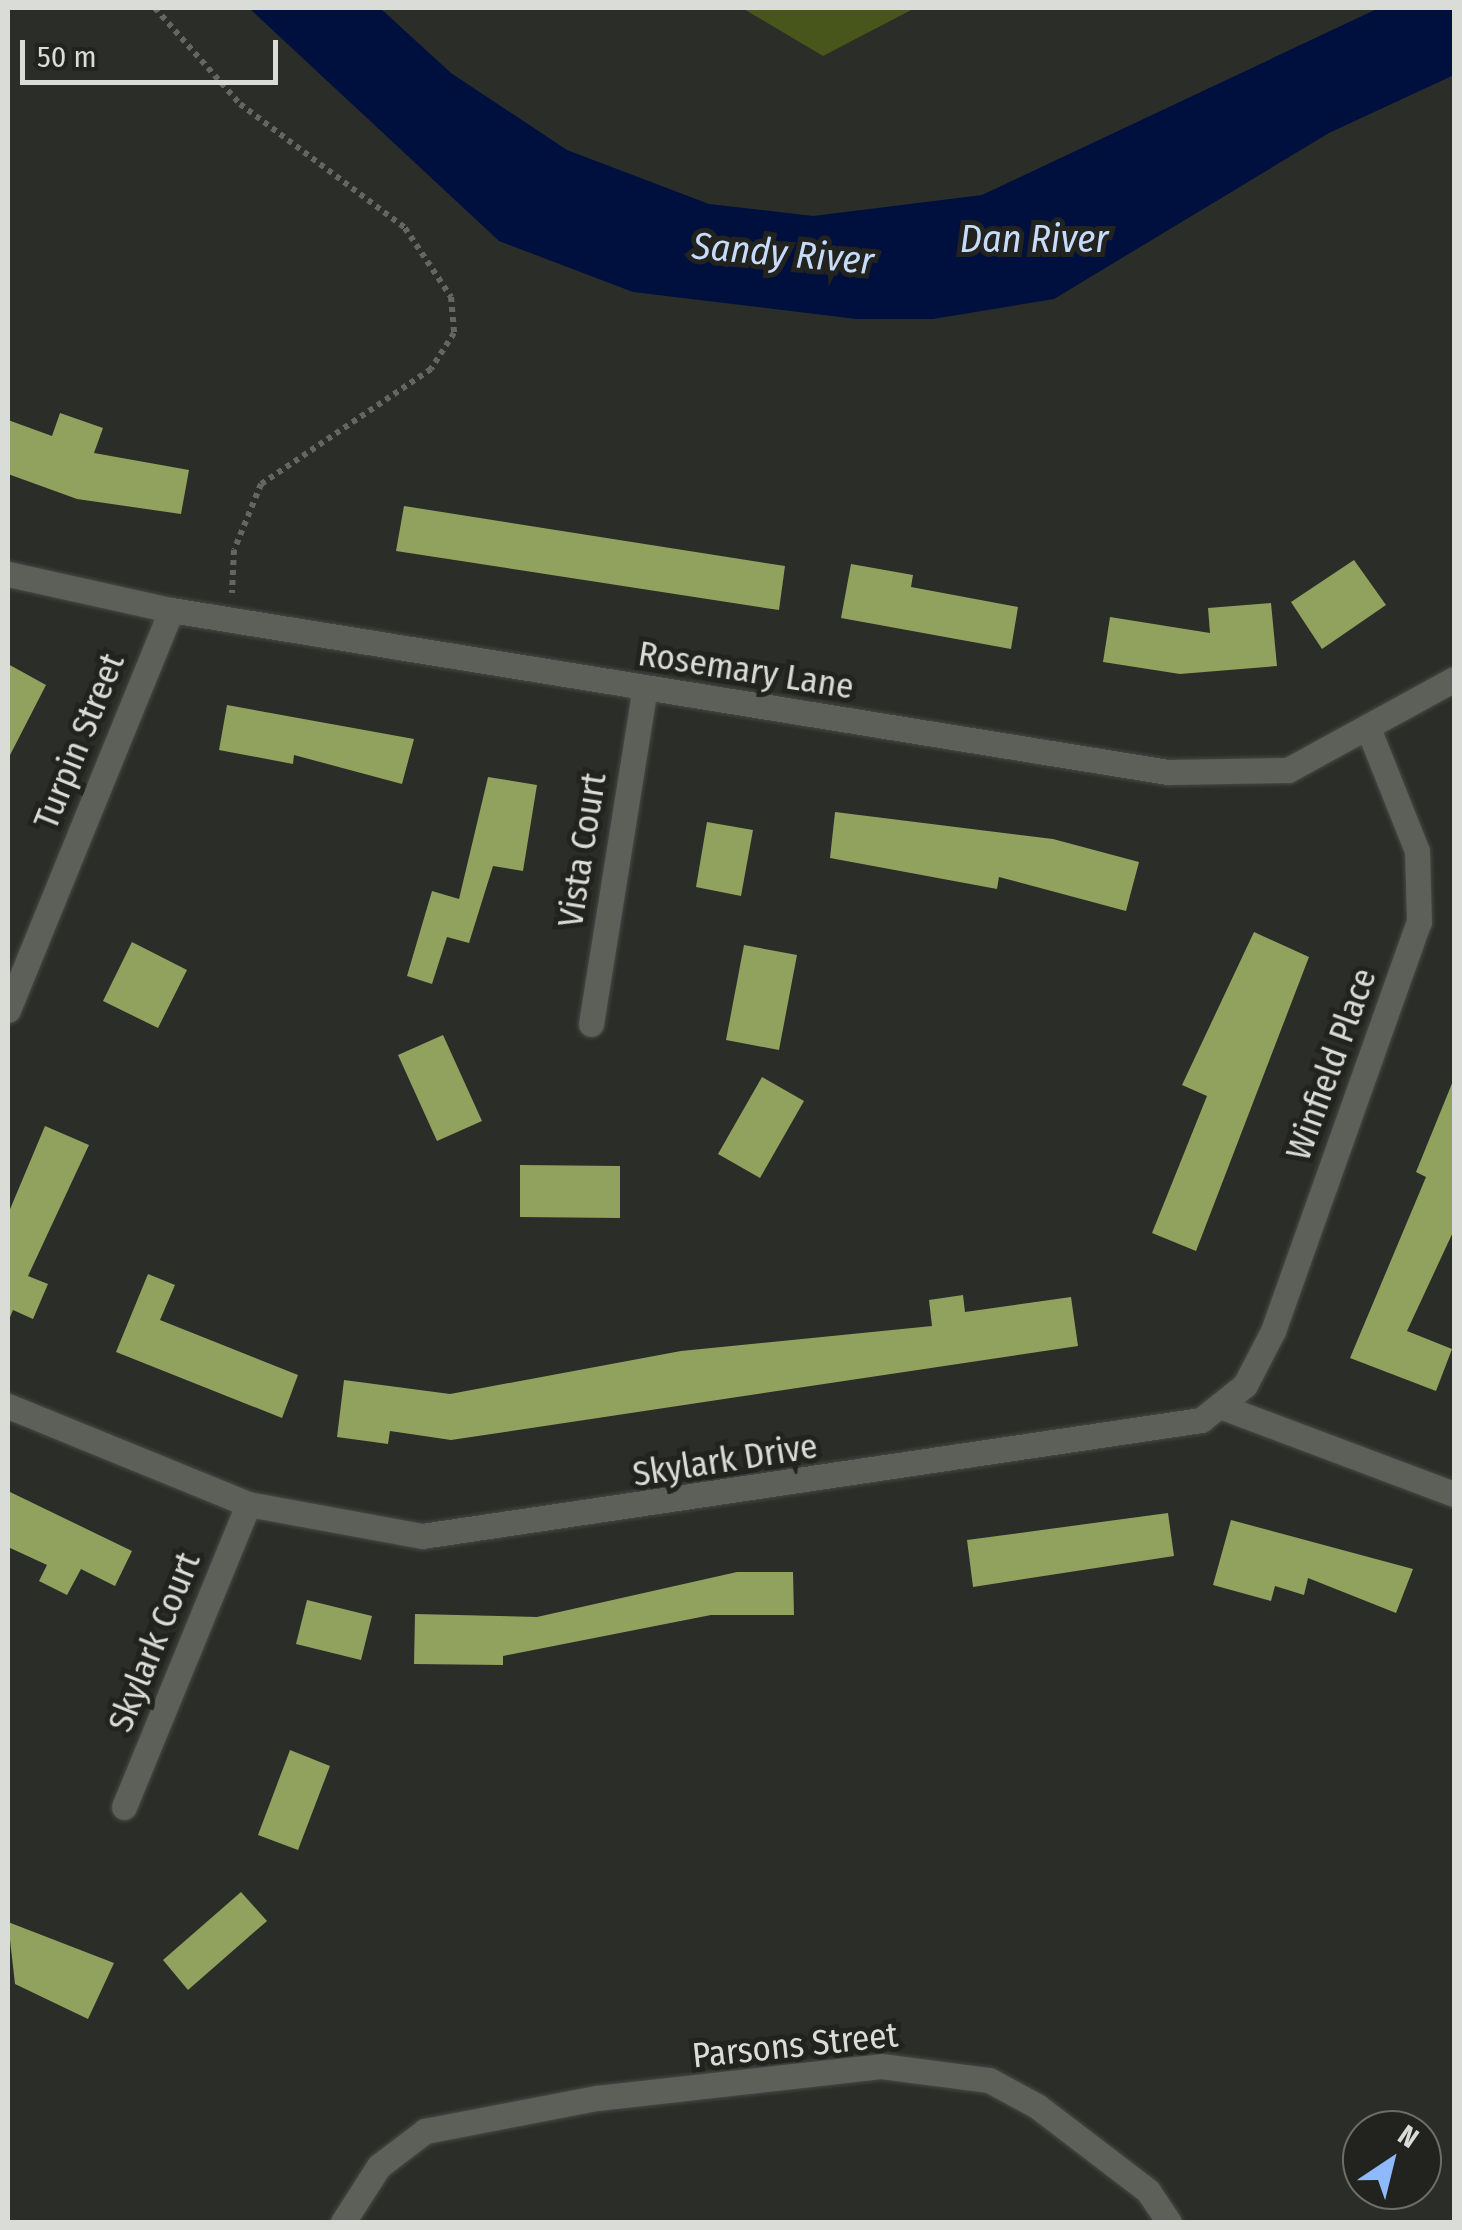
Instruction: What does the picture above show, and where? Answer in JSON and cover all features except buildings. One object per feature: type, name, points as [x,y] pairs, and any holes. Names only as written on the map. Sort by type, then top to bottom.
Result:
[{"type":"street","name":"Rosemary Lane","points":[[8,574],[170,610],[1216,776],[1288,770],[1370,733],[1454,679]]},
{"type":"street","name":"Turpin Street","points":[[8,1010],[170,610]]},
{"type":"street","name":"Vista Court","points":[[591,1024],[644,688]]},
{"type":"street","name":"Winfield Place","points":[[1225,1408],[1284,1306],[1418,922],[1418,851],[1370,733]]},
{"type":"street","name":"Skylark Drive","points":[[8,1406],[248,1504],[344,1528],[479,1532],[1116,1435],[1225,1408]]},
{"type":"street","points":[[1225,1408],[1454,1494]]},
{"type":"street","name":"Skylark Court","points":[[124,1807],[248,1504]]},
{"type":"street","name":"Parsons Street","points":[[343,2222],[398,2148],[425,2131],[837,2070],[935,2069],[989,2080],[1038,2106],[1148,2191],[1169,2222]]},
{"type":"path","points":[[155,8],[240,104],[405,228],[450,297],[454,333],[430,369],[260,484],[234,550],[236,621]]},
{"type":"green space","points":[[742,8],[915,8],[823,56]]},
{"type":"water","name":"Dan River","points":[[249,8],[380,8],[451,73],[567,150],[709,204],[813,216],[982,195],[1379,8],[1454,8],[1454,75],[1329,133],[1054,299],[933,319],[856,319],[633,292],[499,241]]},
{"type":"water label","name":"Sandy River","points":[[783,254]]}]
